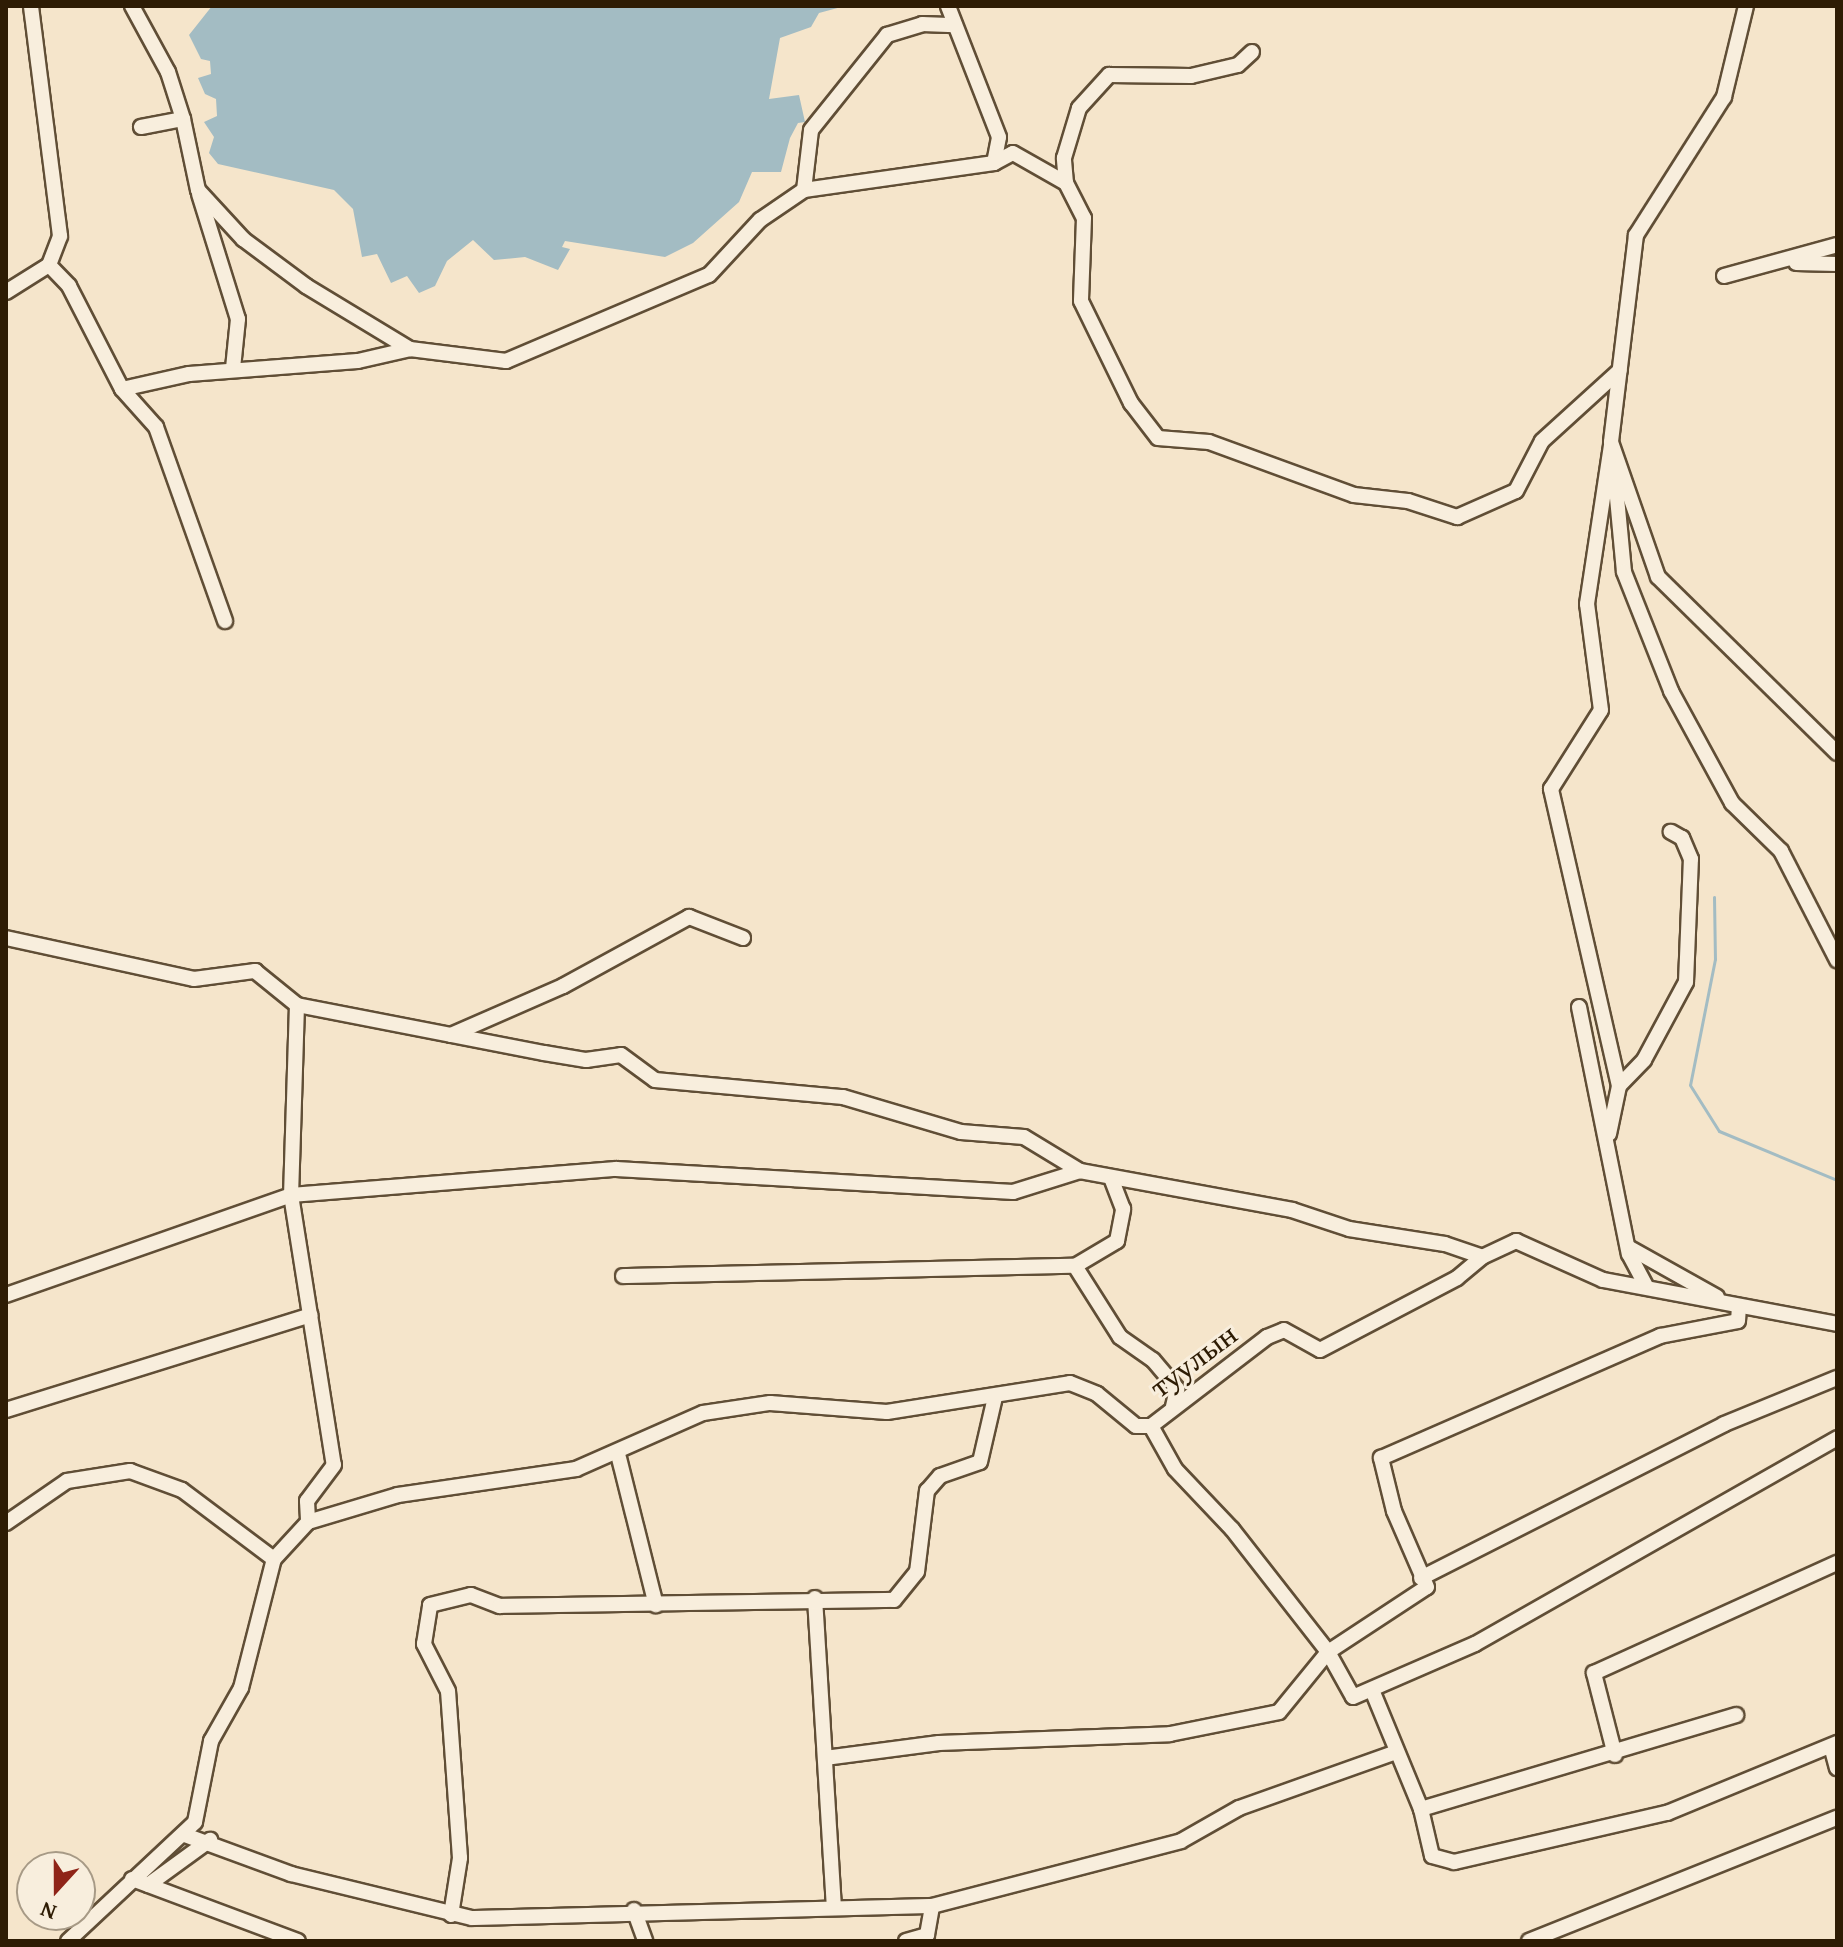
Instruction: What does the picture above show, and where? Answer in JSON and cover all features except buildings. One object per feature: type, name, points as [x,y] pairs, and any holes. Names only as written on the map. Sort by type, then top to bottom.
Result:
[{"type":"street","points":[[6,292],[49,265],[60,229],[31,6]]},
{"type":"street","points":[[132,6],[168,72],[183,119],[198,190],[238,319],[233,368]]},
{"type":"street","points":[[948,6],[999,137],[1013,153],[1040,163],[1066,183]]},
{"type":"street","points":[[1609,1134],[1619,1086],[1551,789],[1601,710],[1587,604],[1611,442],[1636,235],[1724,97],[1746,6]]},
{"type":"street","points":[[804,190],[811,130],[887,35],[922,24],[955,25]]},
{"type":"street","points":[[1252,52],[1238,65],[1191,76],[1109,75],[1079,108],[1064,158],[1066,183],[1084,218],[1081,301],[1131,403],[1158,438],[1209,442],[1354,495],[1408,501],[1457,517],[1516,491],[1542,441],[1620,370]]},
{"type":"street","points":[[141,127],[183,119]]},
{"type":"street","points":[[994,163],[999,137]]},
{"type":"street","points":[[122,389],[233,368],[358,361],[410,349],[506,361],[542,351],[709,275],[760,220],[804,190],[994,163],[1013,153]]},
{"type":"street","points":[[1040,163],[1064,158]]},
{"type":"street","points":[[198,190],[243,239],[306,286],[410,349]]},
{"type":"street","points":[[1724,276],[1783,263],[1837,245]]},
{"type":"street","points":[[1783,263],[1837,264]]},
{"type":"street","points":[[49,265],[69,286],[122,389],[156,427],[225,621]]},
{"type":"street","points":[[1611,442],[1658,577],[1837,753]]},
{"type":"street","points":[[1611,442],[1624,572],[1671,691],[1732,803],[1781,851],[1837,960]]},
{"type":"street","points":[[1619,1086],[1644,1060],[1686,982],[1691,859],[1682,838],[1671,832]]},
{"type":"street","points":[[450,1035],[563,986],[689,917],[743,938]]},
{"type":"street","points":[[6,938],[194,979],[255,971],[297,1005],[586,1060],[621,1055],[655,1080],[843,1097],[961,1132],[1024,1137],[1080,1171],[1292,1210],[1349,1229],[1445,1244],[1482,1257],[1516,1241],[1603,1280],[1837,1324]]},
{"type":"street","points":[[297,1005],[291,1195],[334,1465],[307,1501],[308,1522]]},
{"type":"street","points":[[1579,1007],[1609,1134],[1628,1247],[1646,1286]]},
{"type":"street","points":[[6,1295],[291,1195],[616,1169],[1013,1192],[1080,1171]]},
{"type":"street","points":[[623,1276],[1075,1266],[1117,1241],[1123,1209],[1111,1177]]},
{"type":"street","points":[[825,1758],[939,1743],[1170,1734],[1279,1712],[1328,1652],[1427,1587],[1421,1578],[1381,1458],[1660,1336],[1738,1321],[1733,1305],[1674,1268],[1628,1247]]},
{"type":"street","name":"туулын","points":[[1151,1426],[1267,1337],[1284,1330],[1320,1350],[1457,1278],[1482,1257]]},
{"type":"street","points":[[1075,1266],[1120,1337],[1153,1360],[1177,1389],[1173,1407]]},
{"type":"street","points":[[6,1410],[311,1315]]},
{"type":"street","points":[[1421,1578],[1724,1424],[1837,1378]]},
{"type":"street","points":[[68,1941],[132,1879],[185,1835],[195,1822],[211,1741],[241,1688],[247,1647],[265,1616],[274,1559],[308,1522],[398,1495],[549,1475],[618,1454],[703,1413],[770,1403],[887,1412],[1070,1383],[1097,1394],[1136,1426],[1151,1426],[1175,1469],[1232,1529],[1328,1652],[1353,1697],[1475,1644],[1837,1438]]},
{"type":"street","points":[[451,1915],[460,1858],[448,1691],[424,1644],[430,1605],[471,1595],[500,1606],[656,1605],[815,1598],[894,1600],[903,1593],[917,1572],[927,1491],[940,1476],[980,1462],[995,1397]]},
{"type":"street","points":[[618,1454],[656,1605]]},
{"type":"street","points":[[6,1523],[67,1481],[130,1471],[182,1490],[274,1559]]},
{"type":"street","points":[[1615,1755],[1594,1673],[1837,1563]]},
{"type":"street","points":[[815,1598],[834,1906]]},
{"type":"street","points":[[1372,1690],[1421,1809],[1432,1856],[1454,1862],[1667,1813],[1834,1744],[1837,1768]]},
{"type":"street","points":[[1421,1809],[1615,1755],[1736,1715]]},
{"type":"street","points":[[185,1835],[210,1840],[291,1874],[451,1915],[932,1906],[1181,1841],[1239,1808],[1396,1752]]},
{"type":"street","points":[[1529,1941],[1837,1818]]},
{"type":"street","points":[[148,1885],[210,1840]]},
{"type":"street","points":[[132,1879],[298,1941]]},
{"type":"street","points":[[906,1941],[927,1935],[932,1906]]},
{"type":"street","points":[[634,1910],[645,1941]]},
{"type":"water","points":[[212,6],[845,6],[819,13],[811,27],[780,38],[769,99],[799,95],[805,122],[798,123],[790,138],[781,172],[752,172],[739,202],[693,243],[665,257],[565,241],[562,247],[570,249],[558,270],[525,257],[494,260],[473,240],[447,261],[435,286],[419,293],[407,276],[391,283],[377,254],[362,257],[353,209],[334,190],[218,164],[209,153],[214,137],[204,122],[217,116],[216,99],[205,94],[198,78],[211,74],[210,61],[201,59],[189,35]]},
{"type":"waterway","points":[[1714,897],[1715,959],[1690,1085],[1719,1131],[1837,1180]]}]
